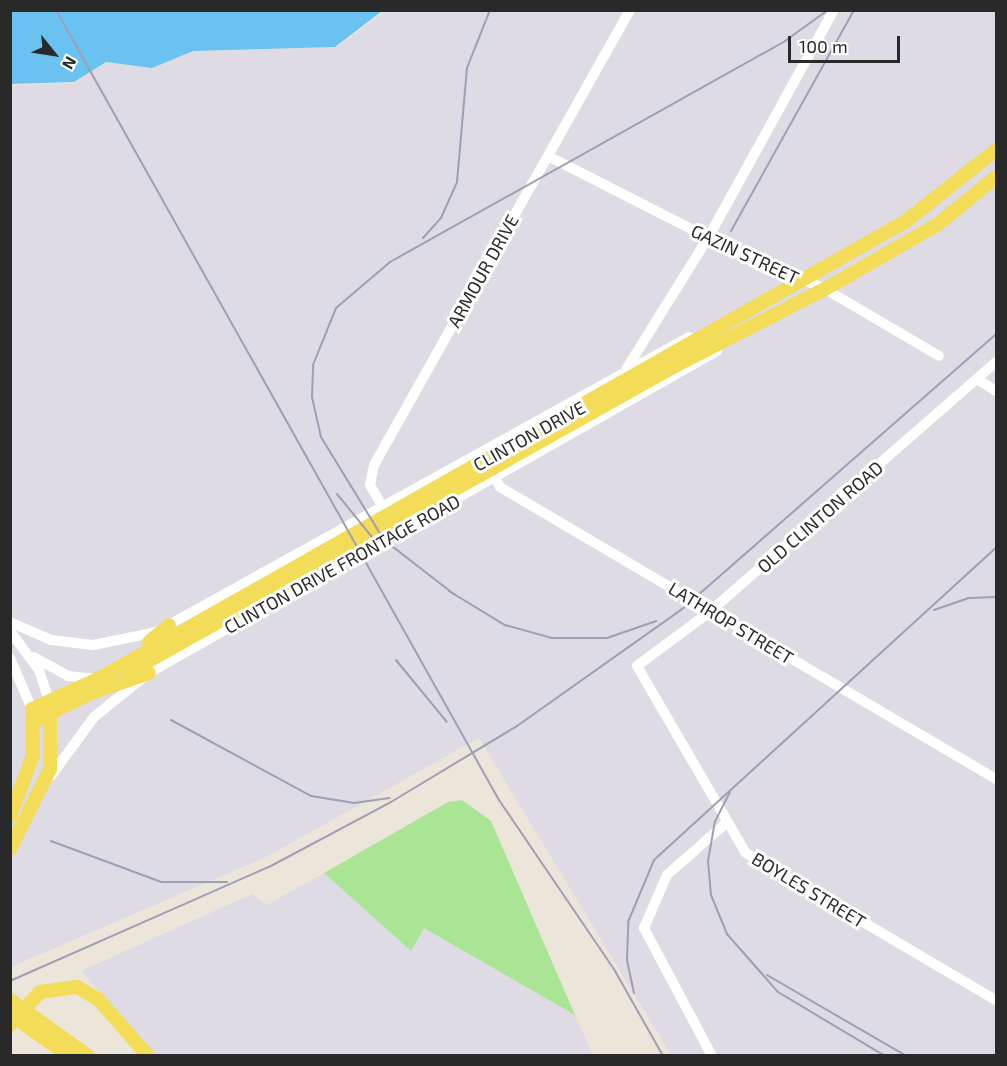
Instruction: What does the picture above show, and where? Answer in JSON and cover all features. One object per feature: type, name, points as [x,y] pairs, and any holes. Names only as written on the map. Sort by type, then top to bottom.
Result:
[{"type":"main road","name":"CLINTON DRIVE","points":[[51,709],[100,678],[243,602],[517,448],[747,310],[906,221],[996,150]]},
{"type":"main road","name":"CLINTON DRIVE","points":[[517,448],[744,334],[825,289],[938,224],[996,177]]},
{"type":"main road","name":"CLINTON DRIVE","points":[[33,715],[94,692],[243,602]]},
{"type":"main road","points":[[118,668],[169,625]]},
{"type":"main road","points":[[94,692],[149,673]]},
{"type":"main road","points":[[10,849],[39,798],[53,752],[51,709]]},
{"type":"main road","points":[[10,816],[17,803],[33,755],[33,715]]},
{"type":"main road","points":[[17,803],[32,811]]},
{"type":"main road","points":[[10,1025],[40,992],[77,987],[98,999],[148,1056]]},
{"type":"main road","points":[[10,1000],[49,1034],[69,1056]]},
{"type":"main road","points":[[10,1014],[88,1056]]},
{"type":"street","name":"ARMOUR DRIVE","points":[[398,533],[370,485],[374,465],[630,10]]},
{"type":"street","points":[[626,370],[708,238],[834,10]]},
{"type":"street","name":"GAZIN STREET","points":[[548,156],[708,238],[825,289],[939,356]]},
{"type":"street","name":"CLINTON DRIVE FRONTAGE ROAD","points":[[10,622],[51,640],[93,645],[132,640],[169,625],[626,370],[747,310]]},
{"type":"street","name":"CLINTON DRIVE FRONTAGE ROAD","points":[[39,798],[85,727],[149,673],[495,478],[744,334]]},
{"type":"street","name":"OLD CLINTON ROAD","points":[[637,666],[711,611],[996,362]]},
{"type":"street","points":[[977,380],[996,391]]},
{"type":"street","name":"LATHROP STREET","points":[[480,452],[500,487],[996,778]]},
{"type":"street","points":[[10,631],[29,651],[68,676],[100,678]]},
{"type":"street","points":[[29,651],[51,709]]},
{"type":"street","points":[[10,658],[33,715]]},
{"type":"street","name":"BOYLES STREET","points":[[637,666],[726,823],[752,857],[996,1000]]},
{"type":"street","points":[[712,1056],[644,928],[667,875],[726,823]]},
{"type":"shaded area","points":[[385,11],[996,11],[996,1055],[671,1055],[479,738],[268,856],[11,967],[10,85],[74,83],[105,63],[151,66],[191,51],[336,47]]},
{"type":"shaded area","points":[[324,873],[410,950],[424,927],[575,1015],[593,1055],[155,1055],[81,971],[252,894],[267,905]]},
{"type":"green space","points":[[462,800],[491,821],[575,1015],[424,928],[411,951],[324,873],[448,802]]},
{"type":"water","points":[[10,11],[382,11],[335,47],[193,51],[152,68],[106,62],[74,82],[11,84]]},
{"type":"railway","points":[[56,10],[499,800],[615,971],[663,1056]]},
{"type":"railway","points":[[423,238],[441,218],[457,182],[467,68],[490,10]]},
{"type":"railway","points":[[455,595],[384,540],[321,437],[312,397],[313,365],[336,308],[390,262],[785,41],[828,10]]},
{"type":"railway","points":[[731,231],[854,10]]},
{"type":"railway","points":[[10,981],[269,867],[391,802],[517,726],[681,610],[996,334]]},
{"type":"railway","points":[[337,494],[377,543]]},
{"type":"railway","points":[[634,993],[627,960],[628,922],[654,860],[996,548]]},
{"type":"railway","points":[[449,591],[505,625],[552,638],[607,638],[656,621]]},
{"type":"railway","points":[[934,610],[968,598],[996,597]]},
{"type":"railway","points":[[396,660],[447,722]]},
{"type":"railway","points":[[171,720],[311,796],[354,803],[390,798]]},
{"type":"railway","points":[[730,792],[715,821],[708,861],[711,895],[727,934],[778,992],[885,1056]]},
{"type":"railway","points":[[51,841],[161,882],[227,882]]},
{"type":"railway","points":[[767,975],[906,1056]]}]
